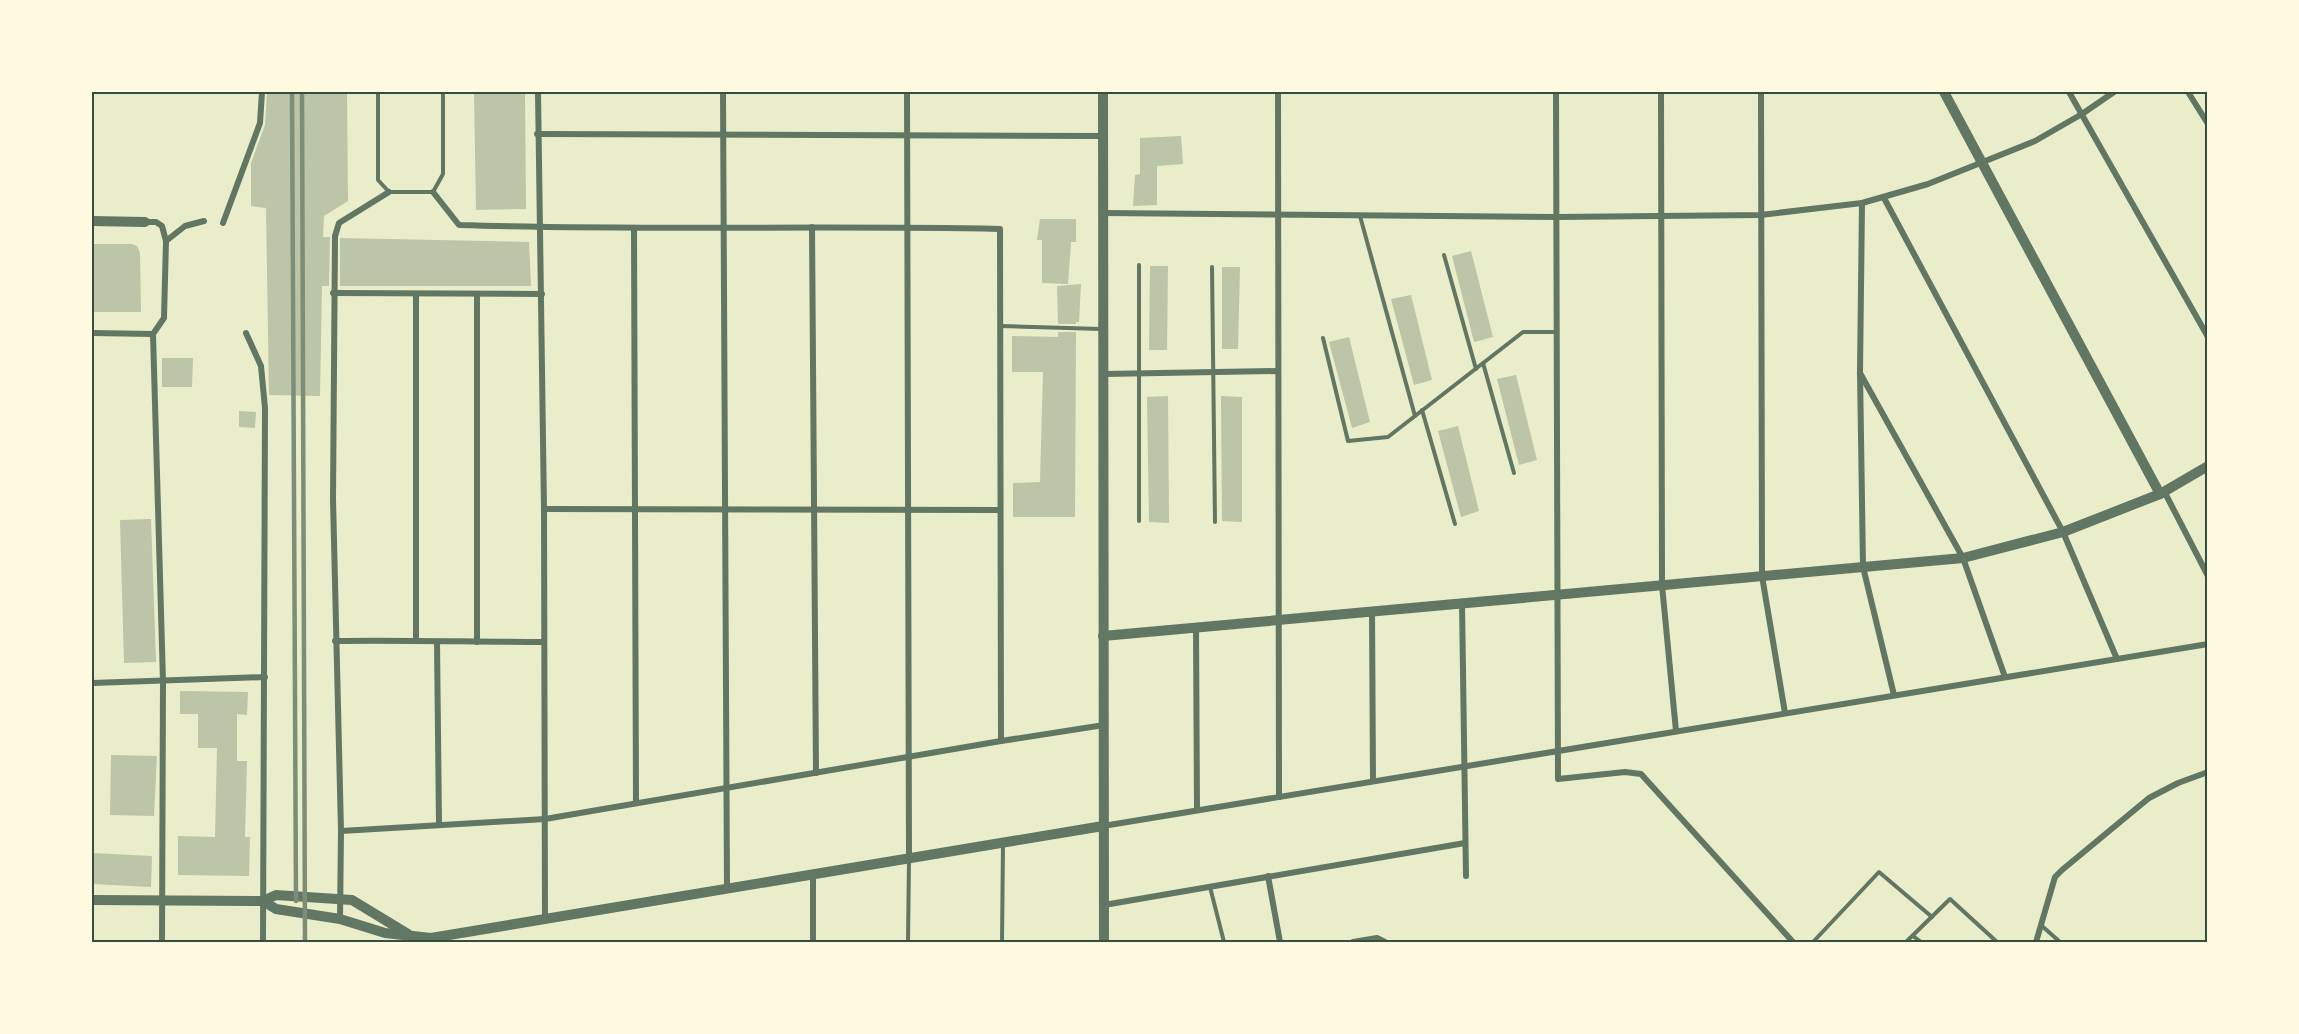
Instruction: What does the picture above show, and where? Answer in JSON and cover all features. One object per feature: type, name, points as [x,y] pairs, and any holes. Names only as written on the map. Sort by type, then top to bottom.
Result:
[{"type":"street","points":[[223,223],[260,123],[262,92]]},
{"type":"street","points":[[538,92],[544,509],[545,919]]},
{"type":"street","points":[[723,92],[727,888]]},
{"type":"street","points":[[907,92],[909,858]]},
{"type":"street","points":[[1102,92],[1104,942]]},
{"type":"street","points":[[1278,92],[1279,797]]},
{"type":"street","points":[[1556,92],[1558,779],[1625,772],[1641,774],[1793,942]]},
{"type":"street","points":[[1661,92],[1662,585],[1676,731]]},
{"type":"street","points":[[1761,92],[1762,576],[1785,713]]},
{"type":"street","points":[[1944,92],[2208,576]]},
{"type":"street","points":[[2069,92],[2208,337]]},
{"type":"street","points":[[1103,213],[1557,217],[1760,215],[1862,203],[1928,184],[2035,141],[2082,114],[2114,92]]},
{"type":"street","points":[[2187,92],[2208,124]]},
{"type":"street","points":[[537,134],[1102,136]]},
{"type":"street","points":[[340,919],[341,831],[335,641],[333,293],[335,236],[339,223],[389,192]]},
{"type":"street","points":[[433,192],[459,225],[540,228],[1000,229],[1001,741]]},
{"type":"street","points":[[1884,198],[2063,532],[2117,659]]},
{"type":"street","points":[[1862,203],[1860,372],[1863,567],[1894,695]]},
{"type":"street","points":[[92,221],[156,222],[162,226],[166,241],[164,318],[153,334],[163,681],[162,942]]},
{"type":"street","points":[[166,241],[185,226],[204,221]]},
{"type":"street","points":[[812,227],[816,773]]},
{"type":"street","points":[[634,228],[636,803]]},
{"type":"street","points":[[333,293],[542,294]]},
{"type":"street","points":[[416,294],[416,639]]},
{"type":"street","points":[[477,294],[477,642]]},
{"type":"street","points":[[92,333],[153,334]]},
{"type":"street","points":[[246,333],[261,366],[265,408],[263,942]]},
{"type":"street","points":[[1104,374],[1278,371]]},
{"type":"street","points":[[1860,372],[1963,558],[2005,677]]},
{"type":"street","points":[[1103,636],[1963,558],[2063,532],[2162,493],[2208,466]]},
{"type":"street","points":[[544,509],[1000,510]]},
{"type":"street","points":[[1462,603],[1466,876]]},
{"type":"street","points":[[1372,611],[1373,781]]},
{"type":"street","points":[[1196,626],[1197,810]]},
{"type":"street","points":[[335,641],[416,639],[437,642],[544,642]]},
{"type":"street","points":[[437,642],[439,824]]},
{"type":"street","points":[[263,901],[276,909],[340,919],[385,933],[431,938],[1465,765],[2208,644]]},
{"type":"street","points":[[92,683],[265,677]]},
{"type":"street","points":[[341,831],[545,819],[1104,725]]},
{"type":"street","points":[[2036,942],[2055,877],[2061,870],[2149,798],[2178,783],[2208,772]]},
{"type":"street","points":[[1104,904],[1465,843]]},
{"type":"street","points":[[813,874],[813,942]]},
{"type":"street","points":[[1268,876],[1280,942]]},
{"type":"street","points":[[92,900],[263,901],[276,895],[352,900],[411,936]]},
{"type":"street","points":[[1353,942],[1377,938],[1385,942]]},
{"type":"lane","points":[[378,92],[378,180],[389,192],[433,192],[443,174],[442,92]]},
{"type":"lane","points":[[1360,216],[1415,416]]},
{"type":"lane","points":[[1444,255],[1476,369]]},
{"type":"lane","points":[[1139,265],[1139,521]]},
{"type":"lane","points":[[1212,267],[1215,522]]},
{"type":"lane","points":[[1000,326],[1104,329]]},
{"type":"lane","points":[[1323,338],[1348,441],[1388,436],[1523,332],[1557,332]]},
{"type":"lane","points":[[1483,363],[1514,473]]},
{"type":"lane","points":[[1422,410],[1455,524]]},
{"type":"lane","points":[[1002,942],[1003,843]]},
{"type":"lane","points":[[908,942],[909,858]]},
{"type":"lane","points":[[1813,942],[1879,872],[1932,916]]},
{"type":"lane","points":[[1209,886],[1224,942]]},
{"type":"lane","points":[[1906,942],[1950,899],[1997,942]]},
{"type":"lane","points":[[2042,926],[2060,942]]},
{"type":"lane","points":[[1913,936],[1921,942]]},
{"type":"building","points":[[267,92],[347,92],[348,201],[324,216],[323,237],[330,237],[329,286],[322,286],[320,396],[269,395],[266,208],[251,206],[251,163],[265,125]]},
{"type":"building","points":[[474,92],[525,92],[526,209],[476,210]]},
{"type":"building","points":[[1181,136],[1183,164],[1157,166],[1157,205],[1133,206],[1135,175],[1140,174],[1140,138]]},
{"type":"building","points":[[1040,219],[1076,219],[1076,242],[1071,242],[1068,284],[1042,283],[1042,240],[1037,240]]},
{"type":"building","points":[[340,238],[529,242],[531,286],[340,286]]},
{"type":"building","points":[[92,244],[137,246],[140,253],[141,312],[92,312]]},
{"type":"building","points":[[1471,251],[1493,337],[1474,342],[1452,256]]},
{"type":"building","points":[[1150,266],[1168,266],[1167,350],[1149,350]]},
{"type":"building","points":[[1222,267],[1240,267],[1238,349],[1222,349]]},
{"type":"building","points":[[1081,284],[1079,322],[1058,324],[1057,286]]},
{"type":"building","points":[[1411,295],[1432,380],[1414,385],[1391,299]]},
{"type":"building","points":[[1058,332],[1076,332],[1075,517],[1013,517],[1013,483],[1040,482],[1043,372],[1012,372],[1012,336],[1058,337]]},
{"type":"building","points":[[1349,337],[1370,422],[1352,428],[1329,342]]},
{"type":"building","points":[[162,358],[193,358],[192,387],[162,387]]},
{"type":"building","points":[[1516,375],[1537,460],[1519,465],[1497,379]]},
{"type":"building","points":[[1168,396],[1169,523],[1149,522],[1147,397]]},
{"type":"building","points":[[1221,396],[1242,397],[1242,522],[1222,521]]},
{"type":"building","points":[[239,411],[256,412],[255,428],[239,427]]},
{"type":"building","points":[[1458,426],[1479,511],[1461,517],[1438,431]]},
{"type":"building","points":[[151,519],[156,662],[124,663],[120,520]]},
{"type":"building","points":[[180,691],[248,692],[247,715],[237,714],[237,761],[247,761],[245,837],[250,837],[249,876],[178,875],[178,836],[215,837],[217,748],[198,748],[198,714],[180,714]]},
{"type":"building","points":[[111,755],[157,756],[154,816],[110,815]]},
{"type":"building","points":[[92,853],[152,856],[151,887],[92,884]]},
{"type":"railway","points":[[292,92],[296,901]]},
{"type":"railway","points":[[302,92],[305,942]]}]
